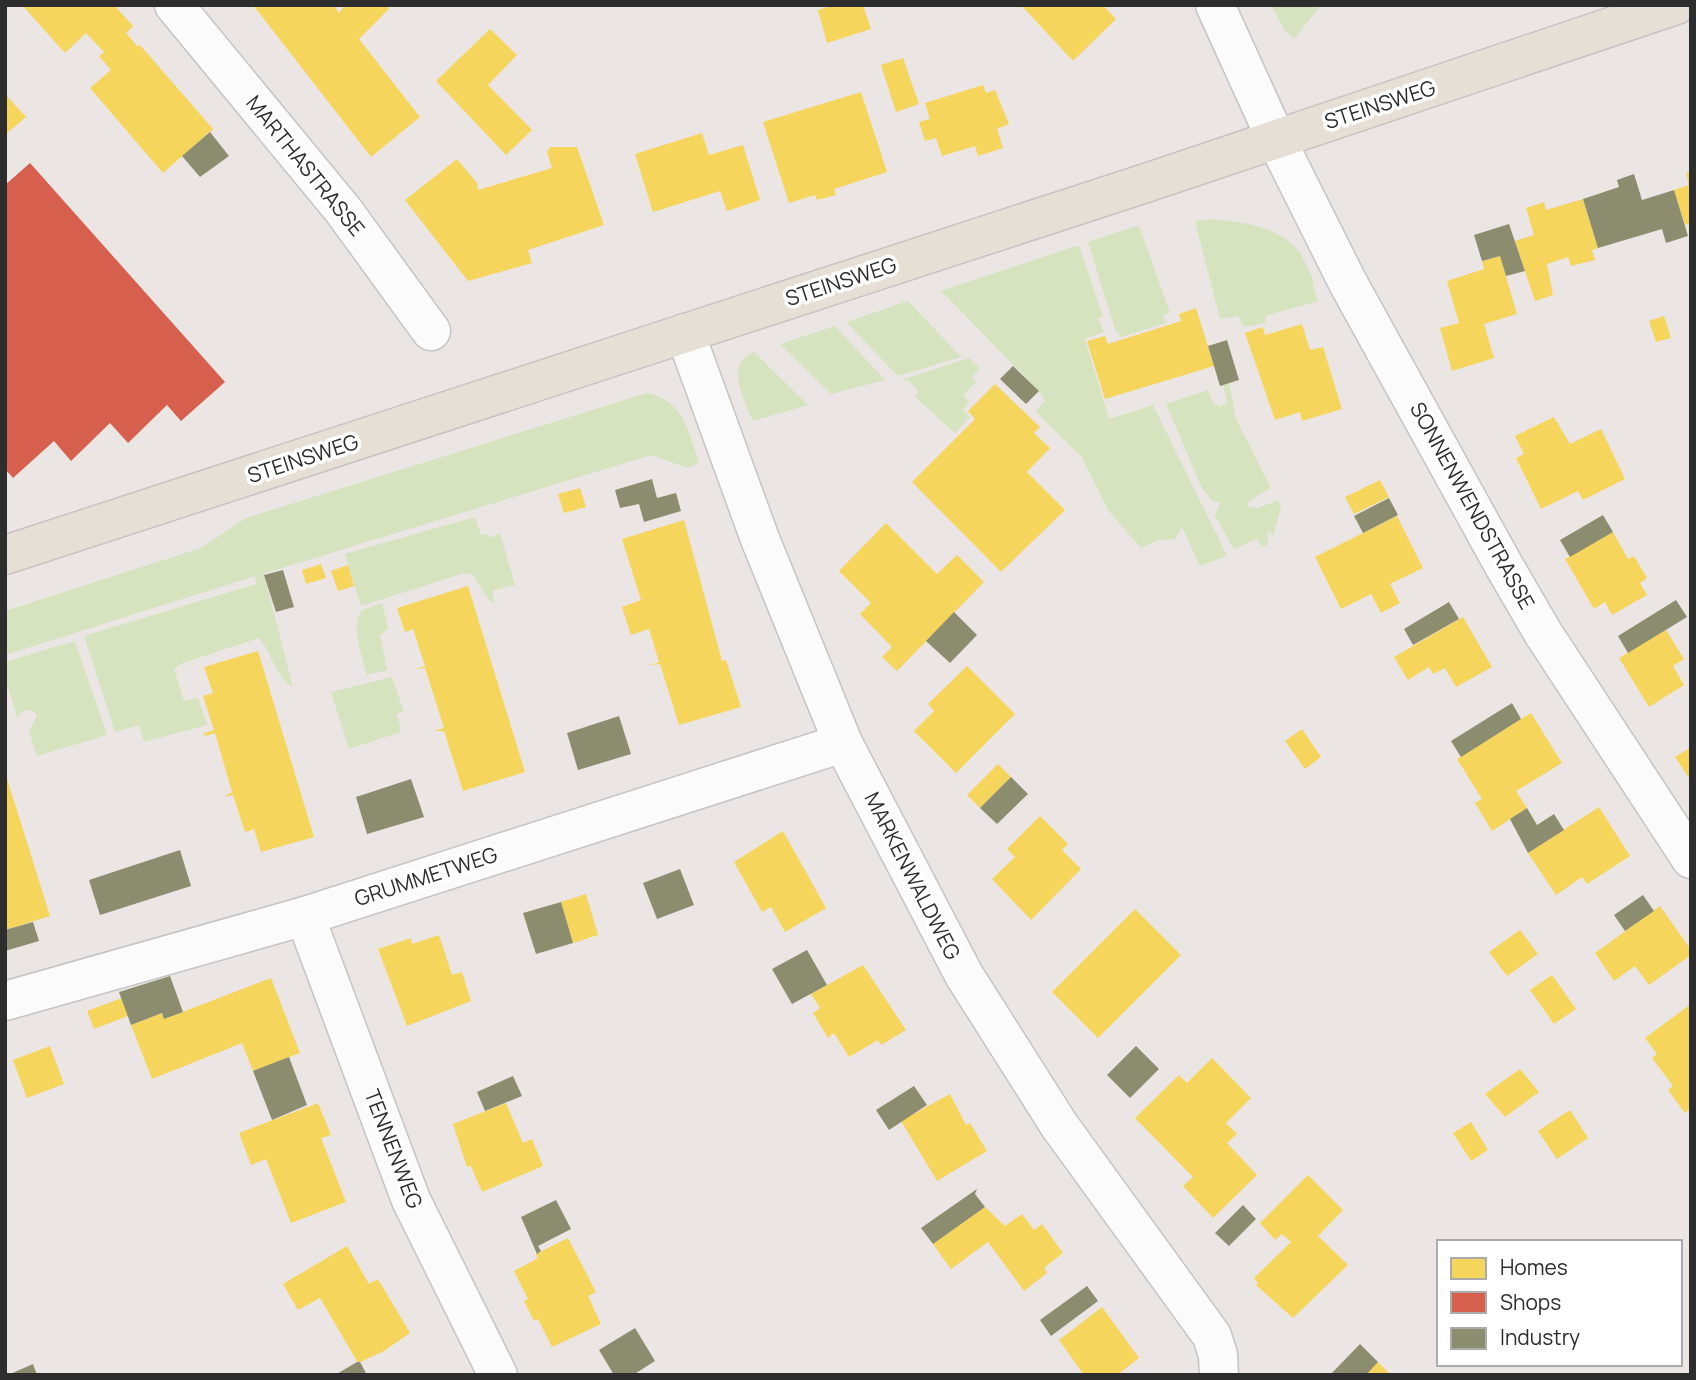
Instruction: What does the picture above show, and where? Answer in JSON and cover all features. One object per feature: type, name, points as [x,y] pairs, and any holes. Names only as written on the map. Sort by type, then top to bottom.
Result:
[{"type":"main road","name":"STEINSWEG","points":[[5,555],[1276,139],[1676,5]]},
{"type":"street","name":"MARTHASTRASSE","points":[[174,5],[343,210],[431,331]]},
{"type":"street","name":"SONNENWENDSTRASSE","points":[[1215,5],[1276,139],[1348,283],[1516,587],[1543,633],[1691,859]]},
{"type":"street","name":"MARKENWALDWEG","points":[[685,333],[760,539],[843,743],[964,975],[1059,1125],[1212,1336],[1218,1355],[1219,1375]]},
{"type":"street","name":"GRUMMETWEG","points":[[5,1001],[305,916],[843,743]]},
{"type":"street","name":"TENNENWEG","points":[[305,916],[411,1200],[498,1375]]},
{"type":"green space","points":[[1271,5],[1321,5],[1294,39],[1285,31]]},
{"type":"green space","points":[[1213,219],[1258,226],[1288,241],[1306,264],[1318,301],[1266,316],[1265,323],[1244,327],[1238,316],[1220,319],[1195,221]]},
{"type":"green space","points":[[1139,225],[1170,313],[1163,315],[1166,323],[1121,337],[1115,329],[1088,242]]},
{"type":"green space","points":[[1079,245],[1103,317],[1098,318],[1104,332],[1085,339],[1109,419],[1153,405],[1227,556],[1200,566],[1182,527],[1175,539],[1158,540],[1141,548],[1108,510],[1081,456],[1035,411],[1045,401],[1039,391],[941,291]]},
{"type":"green space","points":[[908,301],[961,357],[898,376],[846,322]]},
{"type":"green space","points":[[835,326],[885,380],[831,394],[780,344]]},
{"type":"green space","points":[[754,352],[808,405],[753,421],[742,394],[738,374],[745,358]]},
{"type":"green space","points":[[969,358],[980,368],[972,377],[976,382],[963,395],[969,402],[963,410],[970,417],[955,433],[915,397],[919,392],[908,380],[901,380]]},
{"type":"green space","points":[[1229,383],[1236,419],[1271,488],[1247,502],[1249,507],[1258,508],[1278,500],[1281,508],[1273,536],[1270,531],[1267,533],[1268,544],[1263,547],[1256,539],[1234,549],[1215,516],[1221,502],[1213,502],[1202,488],[1166,404],[1208,390],[1213,402],[1220,407],[1227,402],[1223,385]]},
{"type":"green space","points":[[647,393],[659,397],[677,410],[688,429],[699,463],[688,468],[651,455],[259,575],[264,575],[293,687],[282,677],[259,638],[180,664],[174,669],[184,701],[198,698],[207,725],[144,742],[139,725],[115,732],[84,636],[256,584],[255,576],[5,655],[5,611],[201,548],[246,518]]},
{"type":"green space","points":[[475,517],[481,535],[487,534],[490,538],[500,533],[515,585],[492,591],[495,604],[488,599],[472,574],[464,573],[361,606],[345,554]]},
{"type":"green space","points":[[382,603],[388,628],[380,636],[387,670],[367,675],[358,642],[357,626],[362,610]]},
{"type":"green space","points":[[75,641],[107,735],[37,756],[29,731],[37,716],[34,711],[25,710],[17,717],[8,687],[5,687],[5,662]]},
{"type":"green space","points":[[392,677],[404,712],[397,714],[401,732],[349,749],[331,692]]},
{"type":"building: Homes","points":[[22,5],[114,5],[133,26],[126,33],[138,47],[140,45],[213,129],[163,173],[90,88],[111,70],[99,56],[104,52],[86,33],[65,53]]},
{"type":"building: Homes","points":[[253,5],[333,5],[339,13],[345,5],[386,5],[389,9],[359,39],[420,117],[371,157]]},
{"type":"building: Homes","points":[[834,5],[863,5],[871,29],[827,43],[818,10]]},
{"type":"building: Homes","points":[[1021,5],[1103,5],[1116,19],[1073,61]]},
{"type":"building: Homes","points":[[490,29],[517,55],[488,85],[532,130],[506,155],[436,81]]},
{"type":"building: Homes","points":[[903,58],[919,104],[896,112],[881,65]]},
{"type":"building: Homes","points":[[983,85],[986,93],[995,90],[1009,124],[997,129],[1003,148],[978,156],[975,146],[942,156],[936,138],[925,141],[919,122],[930,119],[925,103]]},
{"type":"building: Homes","points":[[861,92],[887,172],[834,189],[836,195],[817,200],[815,195],[789,203],[763,122]]},
{"type":"building: Homes","points":[[5,94],[26,117],[5,135]]},
{"type":"building: Homes","points":[[702,133],[709,155],[743,145],[760,200],[727,211],[720,191],[653,212],[635,154]]},
{"type":"building: Homes","points":[[550,147],[577,147],[604,225],[528,250],[532,263],[468,281],[405,200],[457,159],[477,183],[478,190],[552,168],[547,152]]},
{"type":"building: Homes","points":[[1691,172],[1691,223],[1685,225],[1674,190],[1689,185],[1686,173]]},
{"type":"building: Homes","points":[[1583,199],[1598,248],[1592,250],[1595,260],[1571,266],[1568,257],[1547,264],[1553,295],[1535,301],[1515,241],[1534,235],[1526,208],[1544,202],[1546,210]]},
{"type":"building: Homes","points":[[1500,256],[1517,314],[1484,324],[1494,358],[1452,371],[1440,328],[1459,323],[1447,281],[1484,269],[1482,261]]},
{"type":"building: Homes","points":[[1196,308],[1214,366],[1105,399],[1087,341],[1105,336],[1108,344],[1181,321],[1179,314]]},
{"type":"building: Homes","points":[[1664,316],[1671,338],[1656,342],[1649,321]]},
{"type":"building: Homes","points":[[1302,324],[1310,350],[1323,347],[1342,409],[1302,421],[1300,412],[1275,420],[1245,333],[1263,327],[1265,335]]},
{"type":"building: Homes","points":[[995,384],[1040,427],[1034,433],[1050,448],[1027,472],[1065,510],[1001,572],[912,482],[975,419],[968,411]]},
{"type":"building: Homes","points":[[1554,417],[1570,444],[1601,429],[1625,479],[1583,500],[1578,491],[1541,509],[1516,458],[1524,454],[1515,436]]},
{"type":"building: Homes","points":[[1380,480],[1389,497],[1354,514],[1345,497]]},
{"type":"building: Homes","points":[[580,488],[586,507],[564,513],[558,494]]},
{"type":"building: Homes","points":[[1397,516],[1423,568],[1390,584],[1400,603],[1381,613],[1371,594],[1341,609],[1315,557]]},
{"type":"building: Homes","points":[[684,520],[722,661],[726,660],[741,707],[679,725],[660,664],[650,665],[659,662],[649,629],[631,635],[622,607],[641,600],[622,539]]},
{"type":"building: Homes","points":[[886,523],[937,574],[957,555],[984,582],[897,671],[882,657],[892,647],[860,614],[871,603],[839,571]]},
{"type":"building: Homes","points":[[1613,532],[1628,559],[1634,556],[1647,578],[1640,583],[1647,595],[1612,615],[1605,602],[1594,609],[1565,559]]},
{"type":"building: Homes","points":[[321,564],[326,578],[306,584],[302,570]]},
{"type":"building: Homes","points":[[348,565],[354,586],[338,591],[331,571]]},
{"type":"building: Homes","points":[[468,586],[525,772],[463,791],[444,731],[434,731],[444,728],[425,668],[415,669],[425,666],[413,629],[405,632],[397,608]]},
{"type":"building: Homes","points":[[1463,617],[1492,667],[1456,687],[1445,668],[1433,674],[1429,667],[1408,680],[1394,657]]},
{"type":"building: Homes","points":[[1666,630],[1684,659],[1673,666],[1684,685],[1649,707],[1619,658]]},
{"type":"building: Homes","points":[[258,651],[314,837],[261,852],[254,829],[245,832],[233,795],[224,797],[232,792],[215,733],[205,736],[204,733],[214,730],[203,696],[213,693],[204,667]]},
{"type":"building: Homes","points":[[967,666],[1015,714],[956,773],[914,731],[934,711],[928,704]]},
{"type":"building: Homes","points":[[1531,713],[1562,763],[1516,791],[1527,808],[1492,831],[1475,803],[1482,799],[1457,759]]},
{"type":"building: Homes","points":[[1302,729],[1321,757],[1305,769],[1285,741]]},
{"type":"building: Homes","points":[[1691,747],[1691,781],[1675,757]]},
{"type":"building: Homes","points":[[998,764],[1011,777],[980,808],[967,795]]},
{"type":"building: Homes","points":[[5,772],[50,916],[5,930]]},
{"type":"building: Homes","points":[[1599,807],[1630,856],[1587,884],[1582,877],[1556,895],[1528,853]]},
{"type":"building: Homes","points":[[1040,816],[1068,844],[1062,850],[1081,869],[1031,920],[992,879],[1015,857],[1007,849]]},
{"type":"building: Homes","points":[[783,831],[826,908],[785,932],[771,907],[762,912],[734,862]]},
{"type":"building: Homes","points":[[586,894],[598,935],[573,943],[561,902]]},
{"type":"building: Homes","points":[[1660,906],[1691,950],[1691,955],[1649,985],[1635,966],[1614,981],[1595,953]]},
{"type":"building: Homes","points":[[1135,909],[1181,955],[1098,1038],[1052,992]]},
{"type":"building: Homes","points":[[1520,930],[1538,954],[1507,976],[1489,952]]},
{"type":"building: Homes","points":[[439,935],[452,975],[462,972],[471,1001],[407,1026],[378,949],[411,938],[412,944]]},
{"type":"building: Homes","points":[[863,965],[906,1030],[881,1045],[878,1040],[849,1057],[834,1033],[828,1038],[813,1013],[820,1008],[811,994]]},
{"type":"building: Homes","points":[[1552,975],[1576,1009],[1554,1024],[1530,990]]},
{"type":"building: Homes","points":[[271,978],[300,1053],[253,1071],[242,1043],[152,1079],[131,1025],[162,1013],[164,1019]]},
{"type":"building: Homes","points":[[122,998],[128,1016],[94,1029],[87,1011]]},
{"type":"building: Homes","points":[[1691,1004],[1691,1108],[1685,1113],[1668,1090],[1673,1086],[1652,1058],[1657,1054],[1645,1038]]},
{"type":"building: Homes","points":[[50,1046],[64,1084],[27,1098],[13,1060]]},
{"type":"building: Homes","points":[[1212,1058],[1251,1098],[1226,1123],[1237,1134],[1227,1143],[1257,1175],[1213,1218],[1183,1186],[1193,1177],[1135,1118],[1179,1075],[1187,1083]]},
{"type":"building: Homes","points":[[1520,1069],[1539,1092],[1505,1117],[1485,1094]]},
{"type":"building: Homes","points":[[950,1094],[966,1125],[970,1123],[987,1151],[937,1181],[901,1121]]},
{"type":"building: Homes","points":[[318,1103],[331,1135],[321,1138],[346,1202],[291,1223],[266,1159],[251,1165],[239,1133]]},
{"type":"building: Homes","points":[[506,1103],[523,1143],[532,1139],[543,1166],[482,1192],[471,1166],[467,1167],[453,1124]]},
{"type":"building: Homes","points":[[1570,1110],[1588,1138],[1557,1159],[1538,1131]]},
{"type":"building: Homes","points":[[1471,1122],[1488,1150],[1471,1161],[1453,1133]]},
{"type":"building: Homes","points":[[1308,1175],[1343,1210],[1318,1236],[1348,1265],[1293,1318],[1256,1285],[1258,1283],[1254,1278],[1291,1242],[1282,1234],[1275,1240],[1260,1223]]},
{"type":"building: Homes","points":[[985,1207],[1005,1226],[1022,1214],[1034,1230],[1042,1224],[1063,1253],[1044,1268],[1047,1273],[1024,1291],[988,1242],[951,1269],[933,1244]]},
{"type":"building: Homes","points":[[568,1238],[596,1292],[588,1296],[601,1324],[552,1347],[538,1319],[534,1321],[524,1301],[528,1299],[514,1271],[538,1258],[536,1254]]},
{"type":"building: Homes","points":[[347,1246],[369,1284],[378,1279],[410,1333],[384,1351],[358,1363],[320,1298],[298,1310],[283,1284]]},
{"type":"building: Homes","points":[[1102,1307],[1139,1358],[1117,1375],[1084,1375],[1059,1340]]},
{"type":"building: Homes","points":[[1378,1362],[1391,1375],[1366,1375]]},
{"type":"building: Shops","points":[[30,163],[225,382],[181,421],[167,405],[128,443],[110,423],[71,461],[54,441],[13,478],[5,469],[5,185]]},
{"type":"building: Industry","points":[[210,132],[229,156],[200,177],[182,156]]},
{"type":"building: Industry","points":[[1634,174],[1642,200],[1674,190],[1688,236],[1666,243],[1662,229],[1598,248],[1583,199],[1619,187],[1617,180]]},
{"type":"building: Industry","points":[[1509,224],[1525,271],[1506,276],[1500,256],[1482,261],[1474,235]]},
{"type":"building: Industry","points":[[1227,340],[1239,380],[1220,386],[1208,346]]},
{"type":"building: Industry","points":[[1013,366],[1039,391],[1026,404],[1000,379]]},
{"type":"building: Industry","points":[[652,479],[657,498],[676,493],[681,511],[644,522],[639,504],[620,508],[615,490]]},
{"type":"building: Industry","points":[[1389,498],[1398,515],[1363,533],[1354,516]]},
{"type":"building: Industry","points":[[1603,515],[1613,532],[1570,557],[1560,540]]},
{"type":"building: Industry","points":[[283,570],[294,607],[276,612],[264,575]]},
{"type":"building: Industry","points":[[1676,600],[1687,617],[1628,653],[1618,636]]},
{"type":"building: Industry","points":[[1449,602],[1459,619],[1413,645],[1404,629]]},
{"type":"building: Industry","points":[[954,612],[977,635],[950,663],[926,641]]},
{"type":"building: Industry","points":[[1512,703],[1521,719],[1461,757],[1451,741]]},
{"type":"building: Industry","points":[[619,716],[631,754],[578,770],[567,733]]},
{"type":"building: Industry","points":[[1011,777],[1028,794],[997,824],[980,808]]},
{"type":"building: Industry","points":[[411,779],[424,817],[367,834],[356,797]]},
{"type":"building: Industry","points":[[1527,808],[1537,825],[1554,814],[1564,830],[1528,853],[1510,819]]},
{"type":"building: Industry","points":[[180,850],[191,886],[100,915],[89,880]]},
{"type":"building: Industry","points":[[680,869],[694,905],[657,919],[643,883]]},
{"type":"building: Industry","points":[[1643,895],[1654,911],[1625,931],[1614,915]]},
{"type":"building: Industry","points":[[561,902],[573,943],[536,954],[523,913]]},
{"type":"building: Industry","points":[[33,922],[39,941],[5,951],[5,930]]},
{"type":"building: Industry","points":[[807,950],[827,985],[792,1004],[772,969]]},
{"type":"building: Industry","points":[[170,976],[183,1012],[164,1019],[162,1013],[131,1025],[119,992]]},
{"type":"building: Industry","points":[[1136,1046],[1159,1069],[1130,1098],[1107,1075]]},
{"type":"building: Industry","points":[[289,1057],[307,1105],[272,1120],[253,1071]]},
{"type":"building: Industry","points":[[513,1076],[522,1096],[485,1111],[477,1092]]},
{"type":"building: Industry","points":[[914,1086],[927,1105],[889,1130],[876,1110]]},
{"type":"building: Industry","points":[[977,1189],[975,1194],[985,1207],[933,1244],[921,1228]]},
{"type":"building: Industry","points":[[556,1200],[571,1229],[538,1246],[541,1251],[537,1254],[521,1217]]},
{"type":"building: Industry","points":[[1243,1205],[1256,1219],[1229,1246],[1215,1233]]},
{"type":"building: Industry","points":[[1087,1286],[1098,1301],[1051,1336],[1040,1320]]},
{"type":"building: Industry","points":[[635,1328],[655,1361],[633,1375],[614,1375],[599,1350]]},
{"type":"building: Industry","points":[[1360,1344],[1378,1362],[1366,1375],[1330,1375]]},
{"type":"building: Industry","points":[[360,1362],[367,1375],[335,1375]]},
{"type":"building: Industry","points":[[33,1364],[37,1375],[8,1375]]}]
